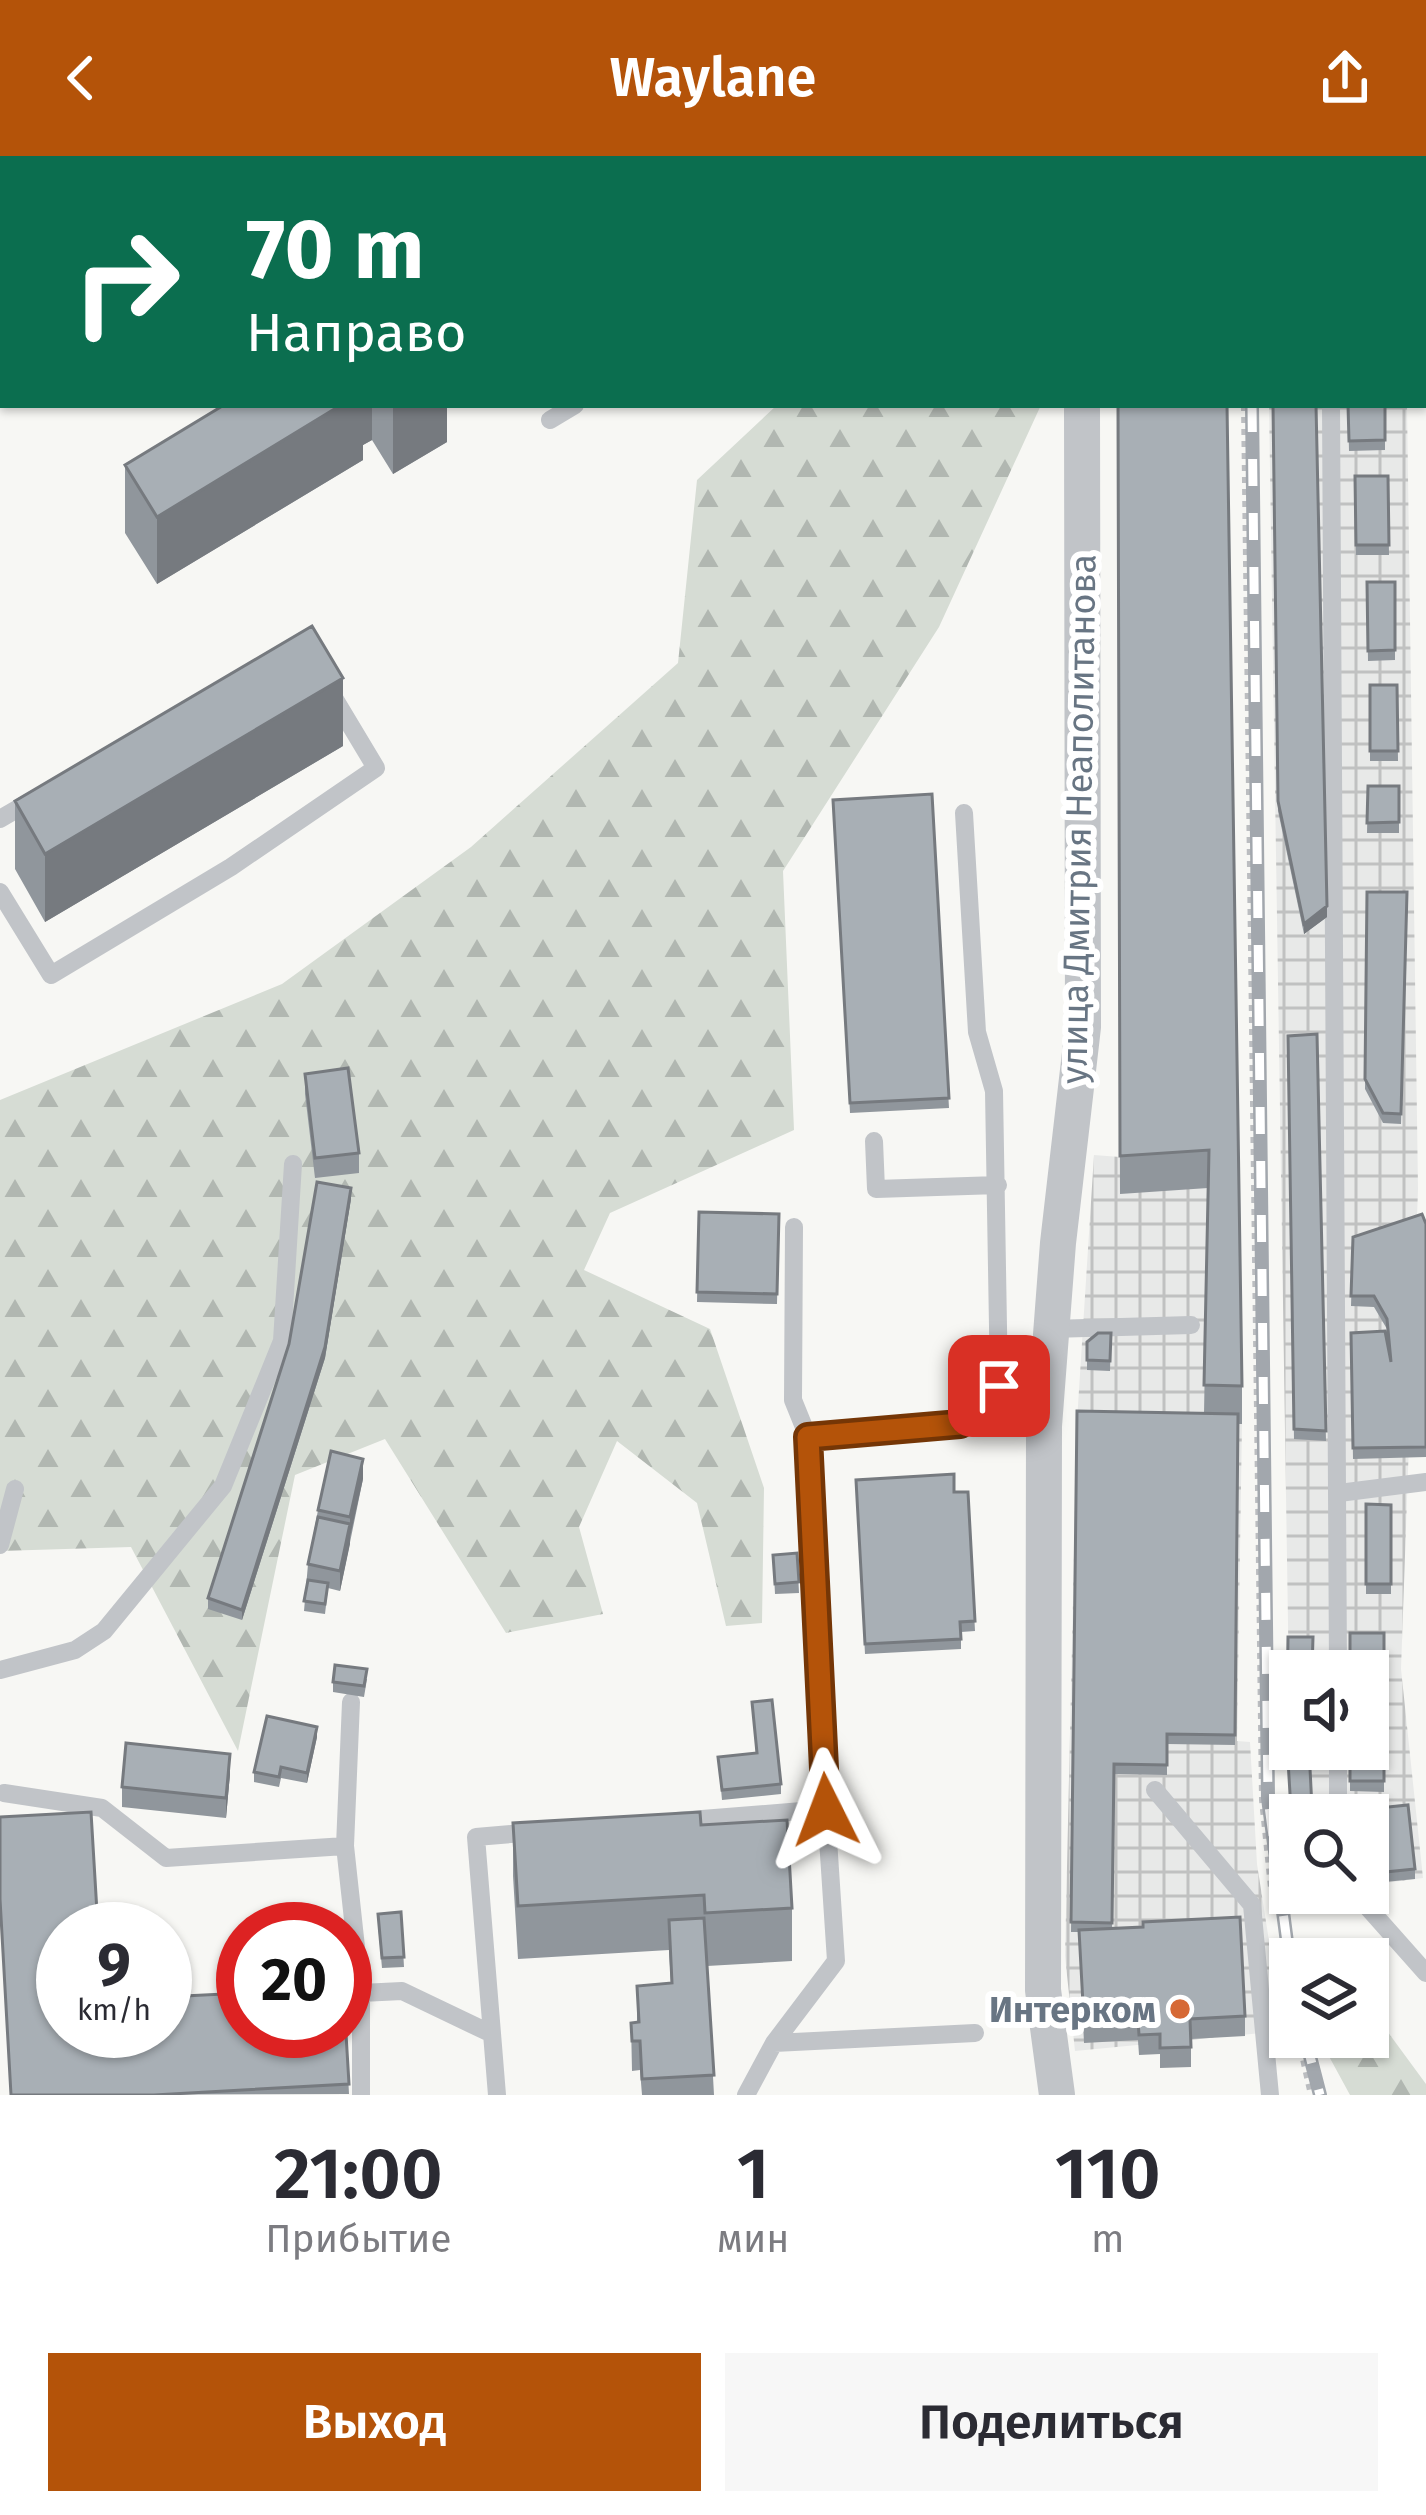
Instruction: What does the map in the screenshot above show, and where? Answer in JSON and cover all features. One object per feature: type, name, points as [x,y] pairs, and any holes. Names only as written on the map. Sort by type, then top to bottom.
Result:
[{"type":"street","name":"улица Дмитрия Неаполитанова","points":[[1057,2095],[1043,1990],[1044,1450],[1051,1329],[1083,1027],[1082,408]]},
{"type":"lane","points":[[550,420],[570,408]]},
{"type":"lane","points":[[1331,408],[1339,1650]]},
{"type":"lane","points":[[0,892],[51,975],[231,867],[376,768],[321,676]]},
{"type":"lane","points":[[0,819],[60,783]]},
{"type":"lane","points":[[808,1437],[960,1424],[999,1386],[994,1091],[977,1032],[964,813]]},
{"type":"lane","points":[[874,1141],[876,1189],[998,1185]]},
{"type":"lane","points":[[0,1670],[75,1649],[104,1631],[223,1486],[282,1341],[293,1164]]},
{"type":"lane","points":[[746,2095],[774,2042],[836,1961],[808,1437],[794,1400],[794,1227]]},
{"type":"lane","points":[[1051,1329],[1191,1324]]},
{"type":"lane","points":[[1339,1493],[1426,1482]]},
{"type":"lane","points":[[0,1545],[15,1489]]},
{"type":"lane","points":[[351,1702],[345,1846],[351,1902]]},
{"type":"lane","points":[[1155,1790],[1252,1905],[1270,2095]]},
{"type":"lane","points":[[4,1793],[102,1808],[166,1858],[345,1846]]},
{"type":"lane","points":[[663,1822],[826,1810]]},
{"type":"lane","points":[[497,2095],[476,1837],[546,1831]]},
{"type":"lane","points":[[1374,1914],[1426,1973]]},
{"type":"lane","points":[[372,1992],[401,1991],[492,2034]]},
{"type":"lane","points":[[774,2042],[975,2032]]},
{"type":"lane","points":[[361,2058],[361,2095]]},
{"type":"path","points":[[1244,408],[1262,1800],[1269,1869]]},
{"type":"path","points":[[1303,2058],[1311,2095]]},
{"type":"shaded area","points":[[1226,408],[1242,1424],[1237,1741],[1250,1742],[1257,1864],[1269,1941],[1269,2032],[1075,2051],[1065,1956],[1077,1421],[1094,1155],[1120,1157]]},
{"type":"shaded area","points":[[1269,408],[1407,408],[1418,1189],[1401,1669],[1423,1878],[1389,1882],[1389,1794],[1291,1794],[1290,1770],[1389,1770],[1389,1650],[1288,1650]]},
{"type":"green space","points":[[774,408],[1040,408],[939,627],[783,871],[794,1130],[610,1213],[584,1270],[710,1329],[764,1488],[762,1623],[726,1626],[697,1503],[617,1441],[579,1527],[603,1614],[506,1633],[385,1439],[295,1475],[238,1751],[131,1547],[0,1551],[0,1100],[282,984],[471,847],[678,663],[697,480]]},
{"type":"green space","points":[[1389,2034],[1426,2084],[1426,2095],[1350,2095],[1330,2058],[1389,2058]]},
{"type":"building","points":[[219,408],[336,408],[157,517],[125,465]]},
{"type":"building","points":[[1118,408],[1227,408],[1242,1386],[1204,1385],[1209,1150],[1120,1156]]},
{"type":"building","points":[[1273,408],[1316,408],[1327,906],[1304,924],[1278,801]]},
{"type":"building","points":[[1348,408],[1385,408],[1385,440],[1349,441]]},
{"type":"building","points":[[1355,476],[1388,476],[1389,545],[1356,545]]},
{"type":"building","points":[[1367,582],[1395,582],[1395,650],[1368,651]]},
{"type":"building","points":[[312,626],[343,678],[45,854],[15,801]]},
{"type":"building","points":[[1370,685],[1397,685],[1398,751],[1370,751]]},
{"type":"building","points":[[1368,786],[1399,786],[1399,822],[1367,823]]},
{"type":"building","points":[[932,794],[949,1098],[850,1103],[833,800]]},
{"type":"building","points":[[1367,892],[1407,892],[1401,1114],[1383,1113],[1365,1079]]},
{"type":"building","points":[[1317,1034],[1326,1431],[1294,1429],[1288,1036]]},
{"type":"building","points":[[348,1068],[359,1153],[315,1158],[305,1074]]},
{"type":"building","points":[[317,1182],[351,1188],[325,1347],[242,1610],[208,1598],[289,1344]]},
{"type":"building","points":[[699,1212],[779,1214],[777,1294],[697,1292]]},
{"type":"building","points":[[1422,1214],[1426,1224],[1426,1447],[1353,1448],[1351,1333],[1385,1331],[1391,1362],[1387,1319],[1374,1296],[1351,1296],[1353,1237]]},
{"type":"building","points":[[1098,1333],[1111,1333],[1110,1361],[1087,1360],[1087,1342]]},
{"type":"building","points":[[1077,1411],[1238,1414],[1235,1735],[1167,1734],[1167,1765],[1114,1764],[1112,1923],[1071,1922]]},
{"type":"building","points":[[331,1451],[363,1459],[350,1517],[318,1510]]},
{"type":"building","points":[[954,1474],[954,1492],[968,1492],[975,1621],[960,1622],[961,1639],[865,1644],[856,1480]]},
{"type":"building","points":[[1366,1504],[1391,1505],[1391,1584],[1366,1584]]},
{"type":"building","points":[[318,1517],[350,1524],[340,1571],[308,1564]]},
{"type":"building","points":[[797,1553],[799,1582],[775,1584],[773,1555]]},
{"type":"building","points":[[308,1580],[328,1583],[325,1604],[304,1601]]},
{"type":"building","points":[[1350,1633],[1384,1633],[1384,1650],[1350,1650]]},
{"type":"building","points":[[1288,1637],[1313,1637],[1313,1650],[1288,1650]]},
{"type":"building","points":[[335,1665],[367,1669],[364,1686],[333,1682]]},
{"type":"building","points":[[772,1700],[781,1784],[722,1790],[718,1757],[757,1753],[752,1702]]},
{"type":"building","points":[[267,1716],[317,1727],[307,1773],[281,1767],[279,1777],[254,1772]]},
{"type":"building","points":[[126,1743],[230,1754],[226,1798],[122,1787]]},
{"type":"building","points":[[1289,1770],[1310,1770],[1311,1794],[1290,1794]]},
{"type":"building","points":[[1350,1770],[1384,1770],[1384,1781],[1350,1781]]},
{"type":"building","points":[[1408,1805],[1415,1869],[1389,1872],[1389,1807]]},
{"type":"building","points":[[91,1812],[96,1902],[36,1902],[36,2058],[192,2058],[192,1996],[216,1994],[216,2058],[347,2058],[349,2084],[154,2095],[11,2095],[0,1817]]},
{"type":"building","points":[[700,1812],[701,1825],[787,1820],[792,1908],[705,1913],[704,1895],[518,1906],[513,1823]]},
{"type":"building","points":[[401,1912],[404,1957],[382,1958],[378,1914]]},
{"type":"building","points":[[1240,1917],[1245,2016],[1190,2019],[1191,2047],[1160,2048],[1160,2034],[1139,2035],[1138,2020],[1084,2023],[1079,1930]]},
{"type":"building","points":[[704,1918],[714,2075],[642,2079],[640,2041],[632,2041],[631,2023],[639,2022],[637,1986],[672,1983],[669,1920]]},
{"type":"railway","points":[[1252,408],[1268,1798],[1286,1938]]},
{"type":"railway","points":[[1310,2058],[1320,2095]]},
{"type":"place","name":"Интерком","points":[[1180,2009]]},
{"type":"route","points":[[826,1810],[808,1437],[960,1424],[999,1386]]}]
